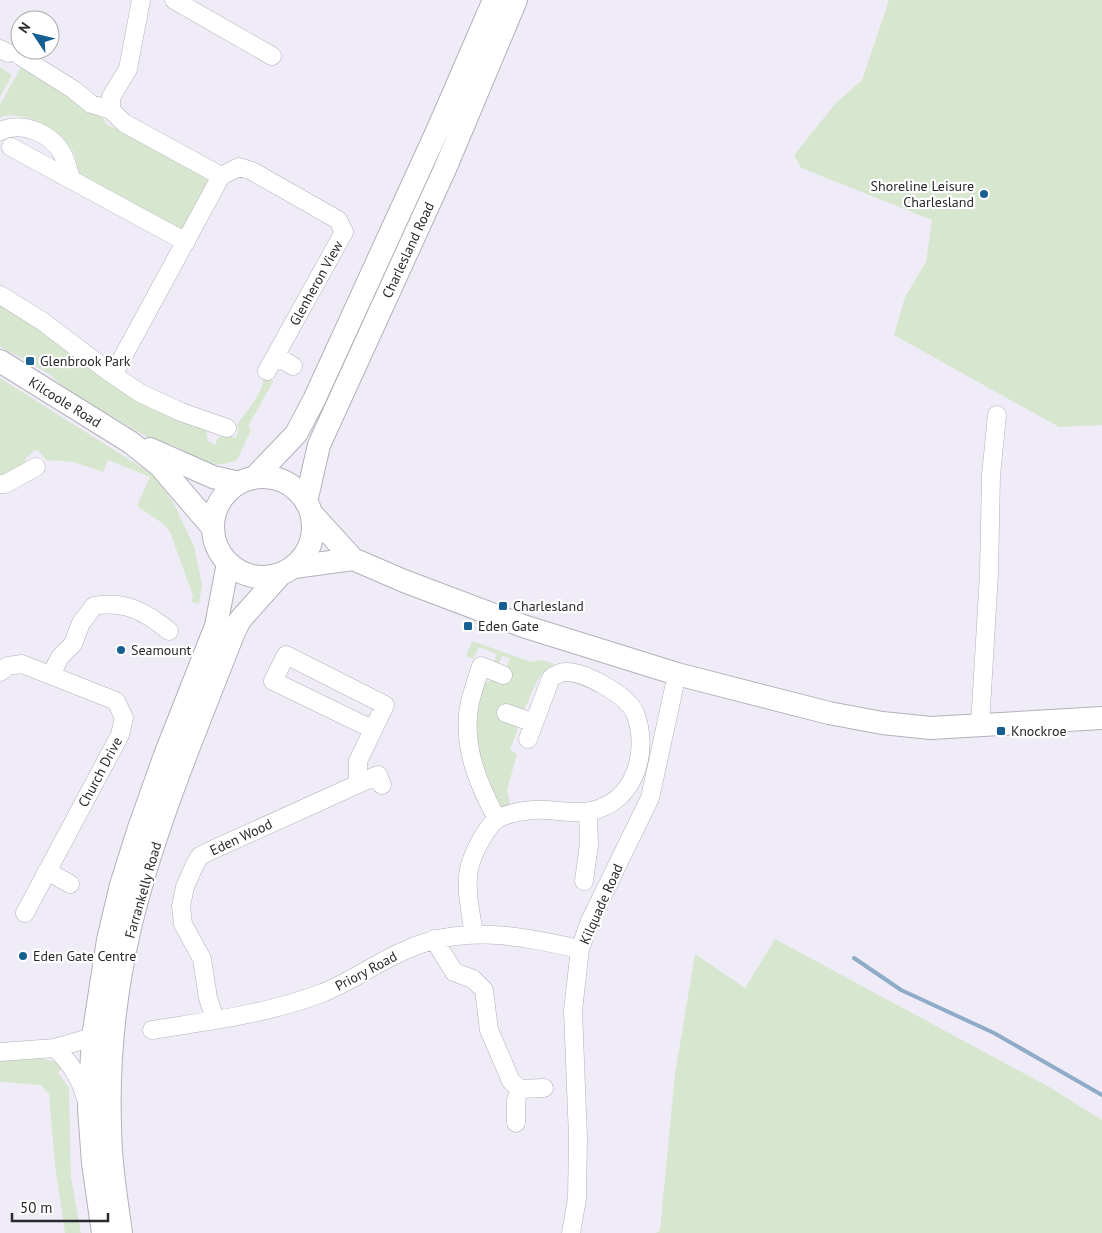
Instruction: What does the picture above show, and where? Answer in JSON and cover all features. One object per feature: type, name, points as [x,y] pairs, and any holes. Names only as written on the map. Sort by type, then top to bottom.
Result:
[{"type":"main road","name":"Charlesland Road","points":[[247,481],[296,434],[314,400],[438,129],[494,0]]},
{"type":"main road","name":"Charlesland Road","points":[[309,508],[320,445],[445,169],[516,0]]},
{"type":"main road","name":"Kilcoole Road","points":[[0,361],[130,442]]},
{"type":"main road","points":[[130,442],[156,451],[213,477],[247,481],[269,478],[284,482],[297,490],[309,508],[353,559],[446,599],[593,650],[829,713],[882,723],[931,728],[1102,718]]},
{"type":"main road","points":[[130,442],[160,466],[213,528]]},
{"type":"main road","points":[[247,481],[228,492],[220,502],[213,528],[215,541],[228,563],[239,572],[266,578],[287,571],[353,559]]},
{"type":"main road","points":[[287,571],[305,555],[312,541],[314,527],[309,508]]},
{"type":"main road","name":"Farrankelly Road","points":[[103,1233],[93,1163],[88,1108],[93,1037],[100,984],[121,885],[165,755],[216,626],[228,563]]},
{"type":"main road","name":"Farrankelly Road","points":[[121,1233],[114,1178],[110,1114],[112,1057],[117,1002],[129,932],[146,871],[182,763],[234,632],[240,620],[287,571]]},
{"type":"street","points":[[111,110],[111,97],[128,69],[141,0]]},
{"type":"street","points":[[174,0],[187,5],[272,56]]},
{"type":"street","points":[[9,53],[74,90],[91,104],[111,110],[124,124],[221,176],[114,375]]},
{"type":"street","points":[[0,131],[7,128],[28,128],[49,138],[63,154],[71,178]]},
{"type":"street","points":[[10,147],[71,178],[186,242]]},
{"type":"street","name":"Glenheron View","points":[[221,176],[239,167],[252,171],[338,220],[344,232],[272,364],[293,366]]},
{"type":"street","points":[[0,294],[42,321],[140,393],[181,412],[227,428]]},
{"type":"street","points":[[980,726],[989,573],[992,474],[997,415]]},
{"type":"street","points":[[0,484],[5,484],[36,467]]},
{"type":"street","points":[[50,675],[60,657],[73,644],[82,623],[94,606],[110,603],[131,607],[169,631]]},
{"type":"street","points":[[358,784],[358,761],[385,705],[286,655],[273,681],[372,729]]},
{"type":"street","name":"Church Drive","points":[[0,672],[8,666],[22,664],[116,701],[124,718],[120,735],[25,913]]},
{"type":"street","points":[[497,820],[482,792],[472,765],[468,728],[470,704],[481,666],[502,675]]},
{"type":"street","points":[[474,934],[469,870],[478,846],[497,820],[532,810],[588,812],[608,807],[624,792],[637,773],[642,751],[641,728],[633,708],[617,693],[598,682],[566,672],[558,673],[551,678],[531,731],[506,713]]},
{"type":"street","name":"Kilquade Road","points":[[571,1233],[576,1199],[578,1138],[573,1010],[580,949],[590,921],[650,798],[678,674]]},
{"type":"street","name":"Eden Wood","points":[[215,1019],[208,998],[202,959],[183,924],[181,906],[185,887],[194,864],[200,856],[212,850],[378,775],[382,785]]},
{"type":"street","points":[[584,881],[589,844],[588,812]]},
{"type":"street","points":[[47,872],[70,884]]},
{"type":"street","name":"Priory Road","points":[[152,1030],[283,1006],[324,993],[405,950],[434,939],[474,934],[515,935],[580,949]]},
{"type":"street","points":[[434,939],[454,972],[460,976],[473,979],[484,990],[489,1030],[511,1081],[520,1089],[544,1088]]},
{"type":"street","points":[[0,1052],[55,1048],[93,1037]]},
{"type":"street","points":[[55,1048],[73,1067],[81,1081],[88,1108]]},
{"type":"street","points":[[516,1123],[516,1100],[520,1089]]},
{"type":"green space","name":"Shoreline Leisure Charlesland","points":[[889,0],[1102,0],[1102,425],[1059,427],[894,335],[905,297],[926,262],[932,220],[801,168],[794,155],[835,104],[862,80]]},
{"type":"green space","points":[[22,65],[68,93],[82,108],[101,114],[106,124],[208,176],[210,185],[188,228],[176,230],[84,179],[79,172],[73,151],[51,129],[19,116],[9,115],[0,118],[0,105]]},
{"type":"green space","points":[[0,67],[12,75],[0,97]]},
{"type":"green space","points":[[0,299],[206,428],[208,441],[215,445],[218,438],[225,434],[236,438],[239,427],[236,426],[259,393],[264,379],[264,372],[273,382],[248,426],[251,430],[237,460],[221,464],[207,464],[178,454],[181,449],[169,444],[166,448],[67,390],[49,374],[0,347]]},
{"type":"green space","points":[[0,378],[152,474],[172,500],[194,546],[202,585],[199,604],[191,602],[193,596],[170,532],[165,525],[137,506],[150,477],[108,460],[103,472],[74,462],[46,460],[40,452],[35,450],[25,459],[25,467],[0,478]]},
{"type":"green space","points":[[472,641],[531,662],[542,660],[555,664],[540,676],[524,709],[513,724],[517,727],[517,732],[510,750],[517,754],[507,790],[511,809],[494,810],[475,737],[482,684],[491,680],[500,683],[510,658],[502,656],[497,669],[493,664],[497,654],[479,647],[473,659],[466,656]]},
{"type":"green space","points":[[775,939],[1051,1088],[1102,1120],[1102,1233],[656,1233],[660,1230],[675,1074],[695,954],[745,988]]},
{"type":"green space","points":[[36,1057],[55,1062],[63,1067],[58,1073],[69,1088],[71,1178],[81,1233],[65,1233],[55,1165],[49,1094],[41,1085],[0,1082],[0,1061]]},
{"type":"waterway","points":[[854,958],[901,990],[994,1033],[1102,1095]]},
{"type":"place","name":"Shoreline Leisure Charlesland","points":[[984,194]]},
{"type":"place","name":"Glenbrook Park","points":[[30,361]]},
{"type":"place","name":"Charlesland","points":[[503,606]]},
{"type":"place","name":"Eden Gate","points":[[468,626]]},
{"type":"place","name":"Seamount","points":[[121,650]]},
{"type":"place","name":"Knockroe","points":[[1001,731]]},
{"type":"place","name":"Eden Gate Centre","points":[[23,956]]}]
